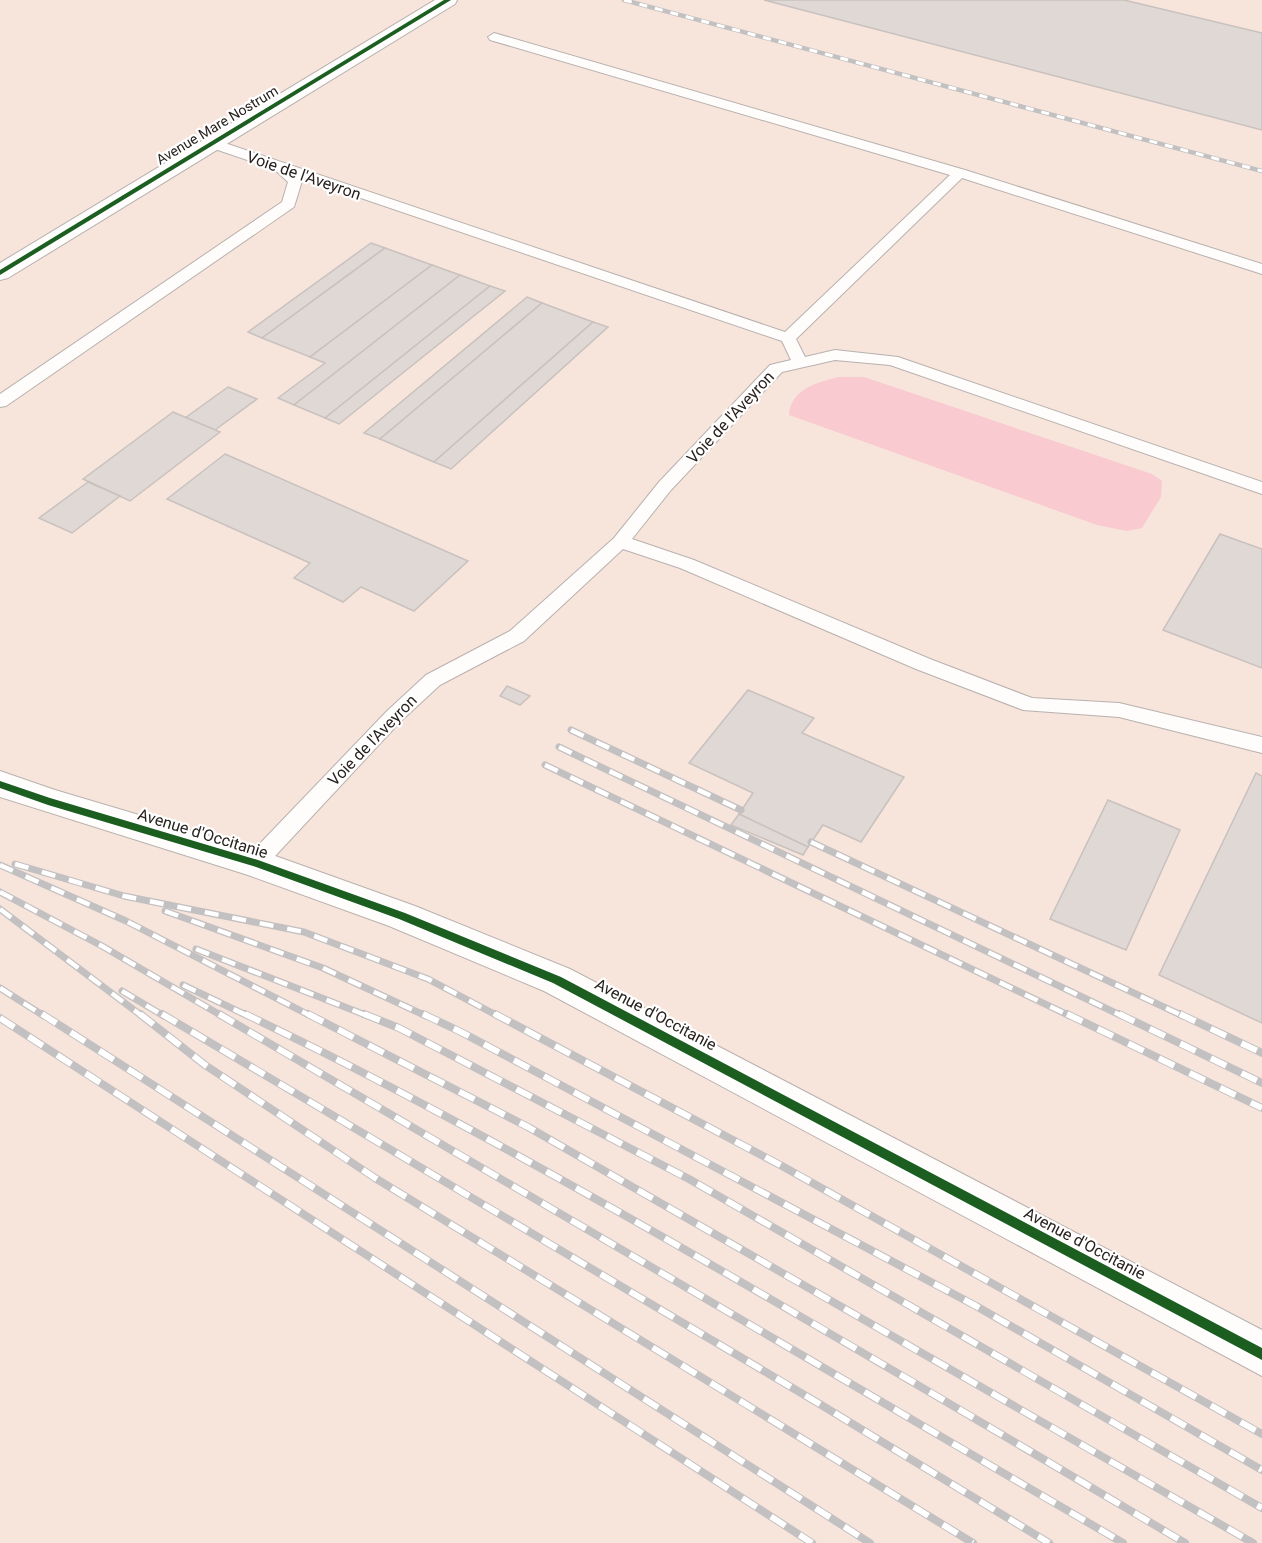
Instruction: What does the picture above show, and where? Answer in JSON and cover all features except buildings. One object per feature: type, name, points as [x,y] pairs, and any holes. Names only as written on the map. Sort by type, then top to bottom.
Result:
[{"type":"street","name":"Avenue Mare Nostrum","points":[[0,273],[448,0]]},
{"type":"street","name":"Avenue d'Occitanie","points":[[0,784],[48,801],[255,864],[402,916],[557,980],[752,1081],[1262,1354]]},
{"type":"lane","points":[[494,37],[960,173],[1262,269]]},
{"type":"lane","name":"Voie de l'Aveyron","points":[[211,143],[788,338]]},
{"type":"lane","points":[[0,402],[289,204],[295,181],[280,167]]},
{"type":"lane","points":[[800,362],[788,338],[960,173]]},
{"type":"lane","name":"Voie de l'Aveyron","points":[[255,864],[393,716],[433,680],[517,636],[620,542],[665,486],[776,368],[835,355],[892,360],[1262,489]]},
{"type":"lane","points":[[620,542],[687,564],[923,664],[1030,705],[1119,710],[1262,745]]},
{"type":"shaded area","points":[[0,0],[1262,0],[1262,1543],[0,1543]]},
{"type":"shaded area","points":[[838,377],[864,377],[1152,474],[1162,481],[1161,497],[1142,528],[1127,531],[1097,525],[789,415],[794,399],[806,388]]},
{"type":"railway","points":[[624,0],[1262,171]]},
{"type":"railway","points":[[571,730],[741,810]]},
{"type":"railway","points":[[559,747],[1122,1016]]},
{"type":"railway","points":[[545,765],[1070,1016]]},
{"type":"railway","points":[[811,842],[1183,1016]]},
{"type":"railway","points":[[15,864],[124,896],[304,932],[428,979],[498,1016]]},
{"type":"railway","points":[[0,865],[126,921],[311,1016]]},
{"type":"railway","points":[[0,892],[102,946],[222,1016]]},
{"type":"railway","points":[[0,909],[142,1016]]},
{"type":"railway","points":[[165,911],[323,968],[426,1016]]},
{"type":"railway","points":[[196,949],[368,1016]]},
{"type":"railway","points":[[183,985],[248,1016]]},
{"type":"railway","points":[[0,988],[44,1016]]},
{"type":"railway","points":[[122,991],[164,1016]]},
{"type":"railway","points":[[42,1014],[870,1543]]},
{"type":"railway","points":[[140,1014],[205,1065],[375,1178],[973,1543]]},
{"type":"railway","points":[[162,1014],[818,1403],[1049,1543]]},
{"type":"railway","points":[[219,1014],[1123,1543]]},
{"type":"railway","points":[[245,1014],[398,1091],[597,1200],[850,1345],[1185,1543]]},
{"type":"railway","points":[[308,1014],[528,1127],[1253,1543]]},
{"type":"railway","points":[[364,1014],[399,1028],[689,1179],[1262,1508]]},
{"type":"railway","points":[[423,1014],[461,1032],[976,1306],[1262,1470]]},
{"type":"railway","points":[[495,1014],[782,1166],[1262,1434]]},
{"type":"railway","points":[[1067,1014],[1262,1108]]},
{"type":"railway","points":[[1119,1014],[1262,1083]]},
{"type":"railway","points":[[1180,1014],[1262,1053]]},
{"type":"railway","points":[[0,1018],[812,1543]]},
{"type":"cycle path","points":[[0,273],[448,0]]},
{"type":"cycle path","points":[[0,784],[48,801],[255,863],[402,916],[557,980],[1262,1354]]}]
